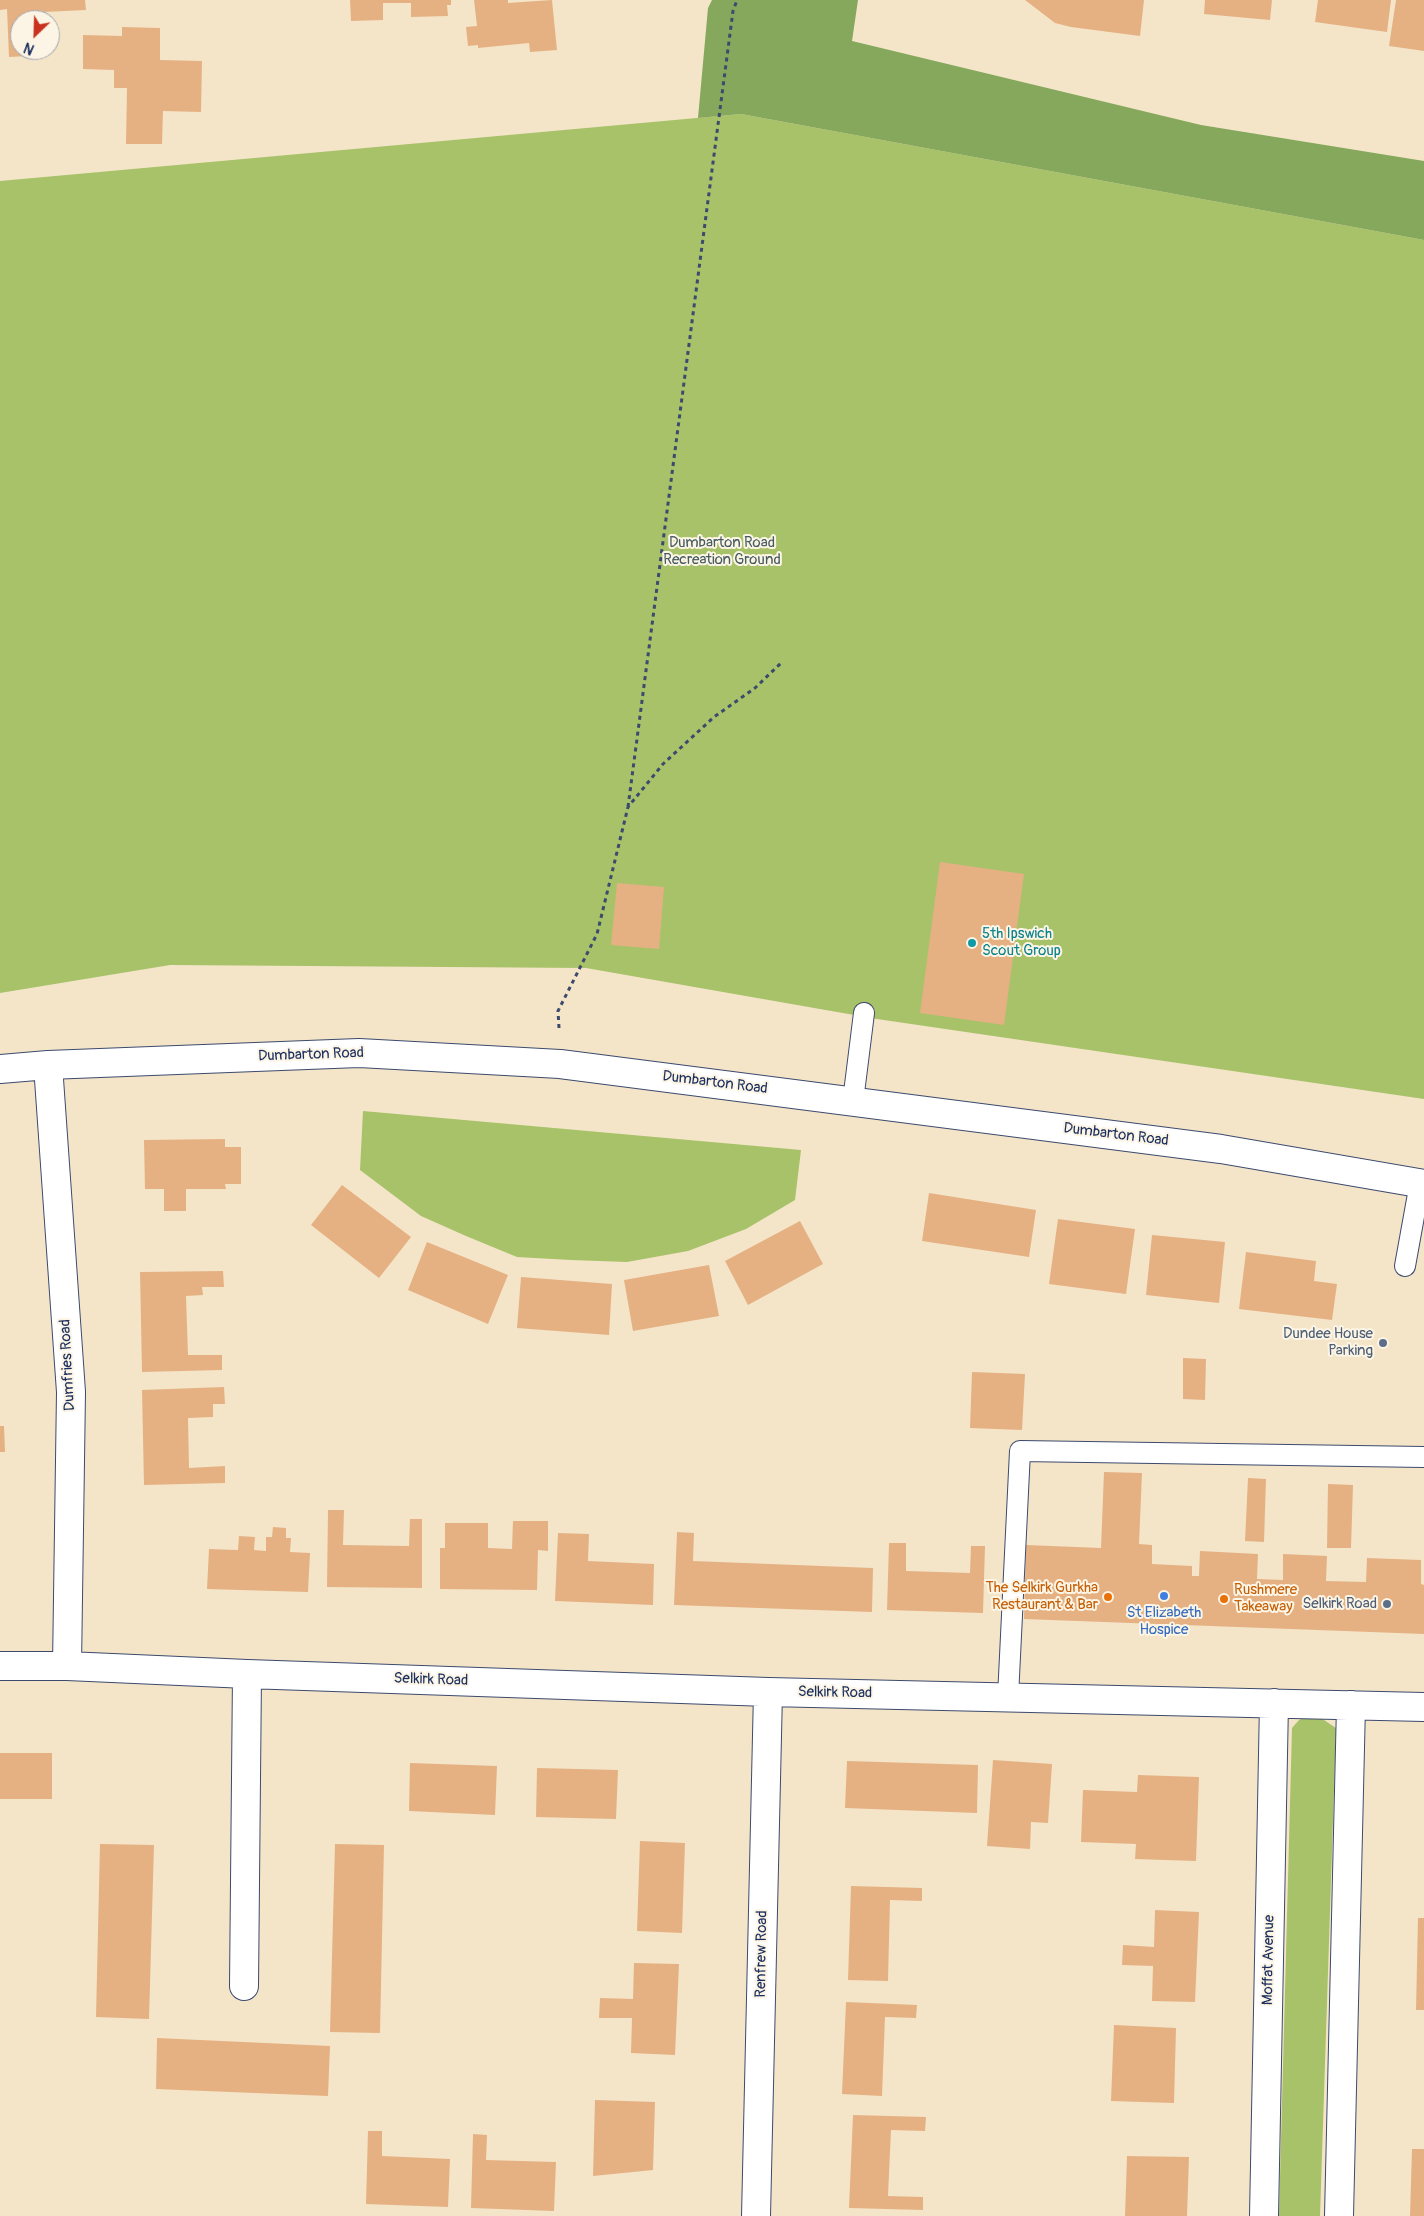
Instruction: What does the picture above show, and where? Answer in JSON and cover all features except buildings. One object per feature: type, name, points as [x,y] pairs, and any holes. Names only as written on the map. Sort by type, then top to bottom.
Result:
[{"type":"street","name":"Dumbarton Road","points":[[0,1069],[48,1065],[360,1053],[560,1064],[1222,1149],[1422,1183]]},
{"type":"street","name":"Dumfries Road","points":[[48,1065],[70,1392],[67,1666]]},
{"type":"street","name":"Selkirk Road","points":[[0,1666],[67,1666],[768,1692],[1424,1707]]},
{"type":"street","points":[[244,1986],[247,1674]]},
{"type":"street","name":"Renfrew Road","points":[[756,2216],[768,1692]]},
{"type":"street","name":"Moffat Avenue","points":[[1264,2216],[1274,1703]]},
{"type":"street","points":[[1339,2216],[1350,1705]]},
{"type":"lane","points":[[854,1101],[864,1013]]},
{"type":"lane","points":[[1405,1266],[1422,1183]]},
{"type":"lane","points":[[1008,1697],[1020,1450],[1424,1457]]},
{"type":"path","points":[[560,1064],[558,1011],[597,934],[628,807],[733,12],[737,0]]},
{"type":"path","points":[[628,807],[663,764],[714,717],[755,688],[781,663]]},
{"type":"green space","points":[[712,0],[858,0],[852,41],[1201,125],[1424,161],[1424,240],[741,114],[698,118],[708,8]]},
{"type":"green space","name":"Dumbarton Road Recreation Ground","points":[[741,114],[1424,240],[1424,1099],[877,1019],[586,968],[170,965],[0,993],[0,181]]},
{"type":"green space","points":[[363,1111],[801,1150],[795,1200],[746,1229],[688,1251],[627,1262],[517,1257],[421,1216],[360,1170]]},
{"type":"green space","points":[[1305,1717],[1321,1718],[1336,1728],[1320,2216],[1279,2216],[1292,1728],[1299,1720]]},
{"type":"place","name":"5th Ipswich Scout Group","points":[[972,943]]},
{"type":"place","name":"Dundee House Parking","points":[[1383,1343]]},
{"type":"place","name":"St Elizabeth Hospice","points":[[1164,1596]]},
{"type":"place","name":"The Selkirk Gurkha Restaurant & Bar","points":[[1108,1597]]},
{"type":"place","name":"Rushmere Takeaway","points":[[1224,1599]]},
{"type":"place","name":"Selkirk Road","points":[[1387,1604]]}]
